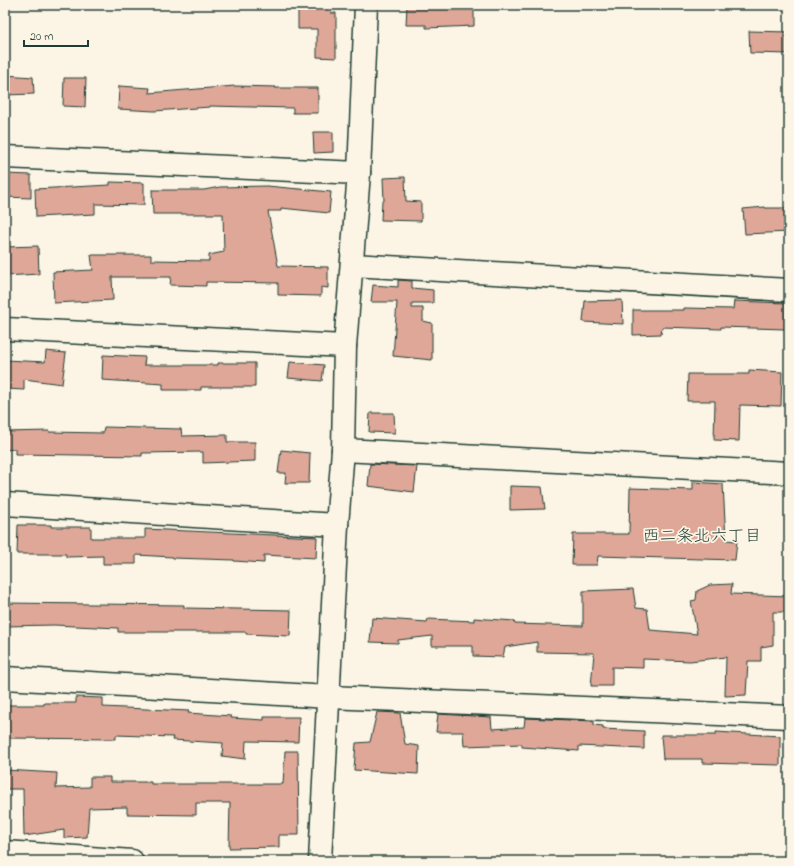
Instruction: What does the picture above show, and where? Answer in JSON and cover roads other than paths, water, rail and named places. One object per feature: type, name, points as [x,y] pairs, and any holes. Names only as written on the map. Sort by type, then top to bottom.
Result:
[{"type":"street","points":[[320,861],[337,525],[343,450],[345,346],[359,173],[366,5]]},
{"type":"street","points":[[5,158],[359,173]]},
{"type":"street","points":[[352,265],[789,290]]},
{"type":"street","points":[[5,329],[345,346]]},
{"type":"street","points":[[343,450],[789,473]]},
{"type":"street","points":[[5,504],[337,525]]},
{"type":"street","points":[[5,678],[329,697],[789,717]]},
{"type":"street","points":[[5,852],[132,861]]},
{"type":"district","name":"西二条北六丁目","points":[[702,535]]}]
